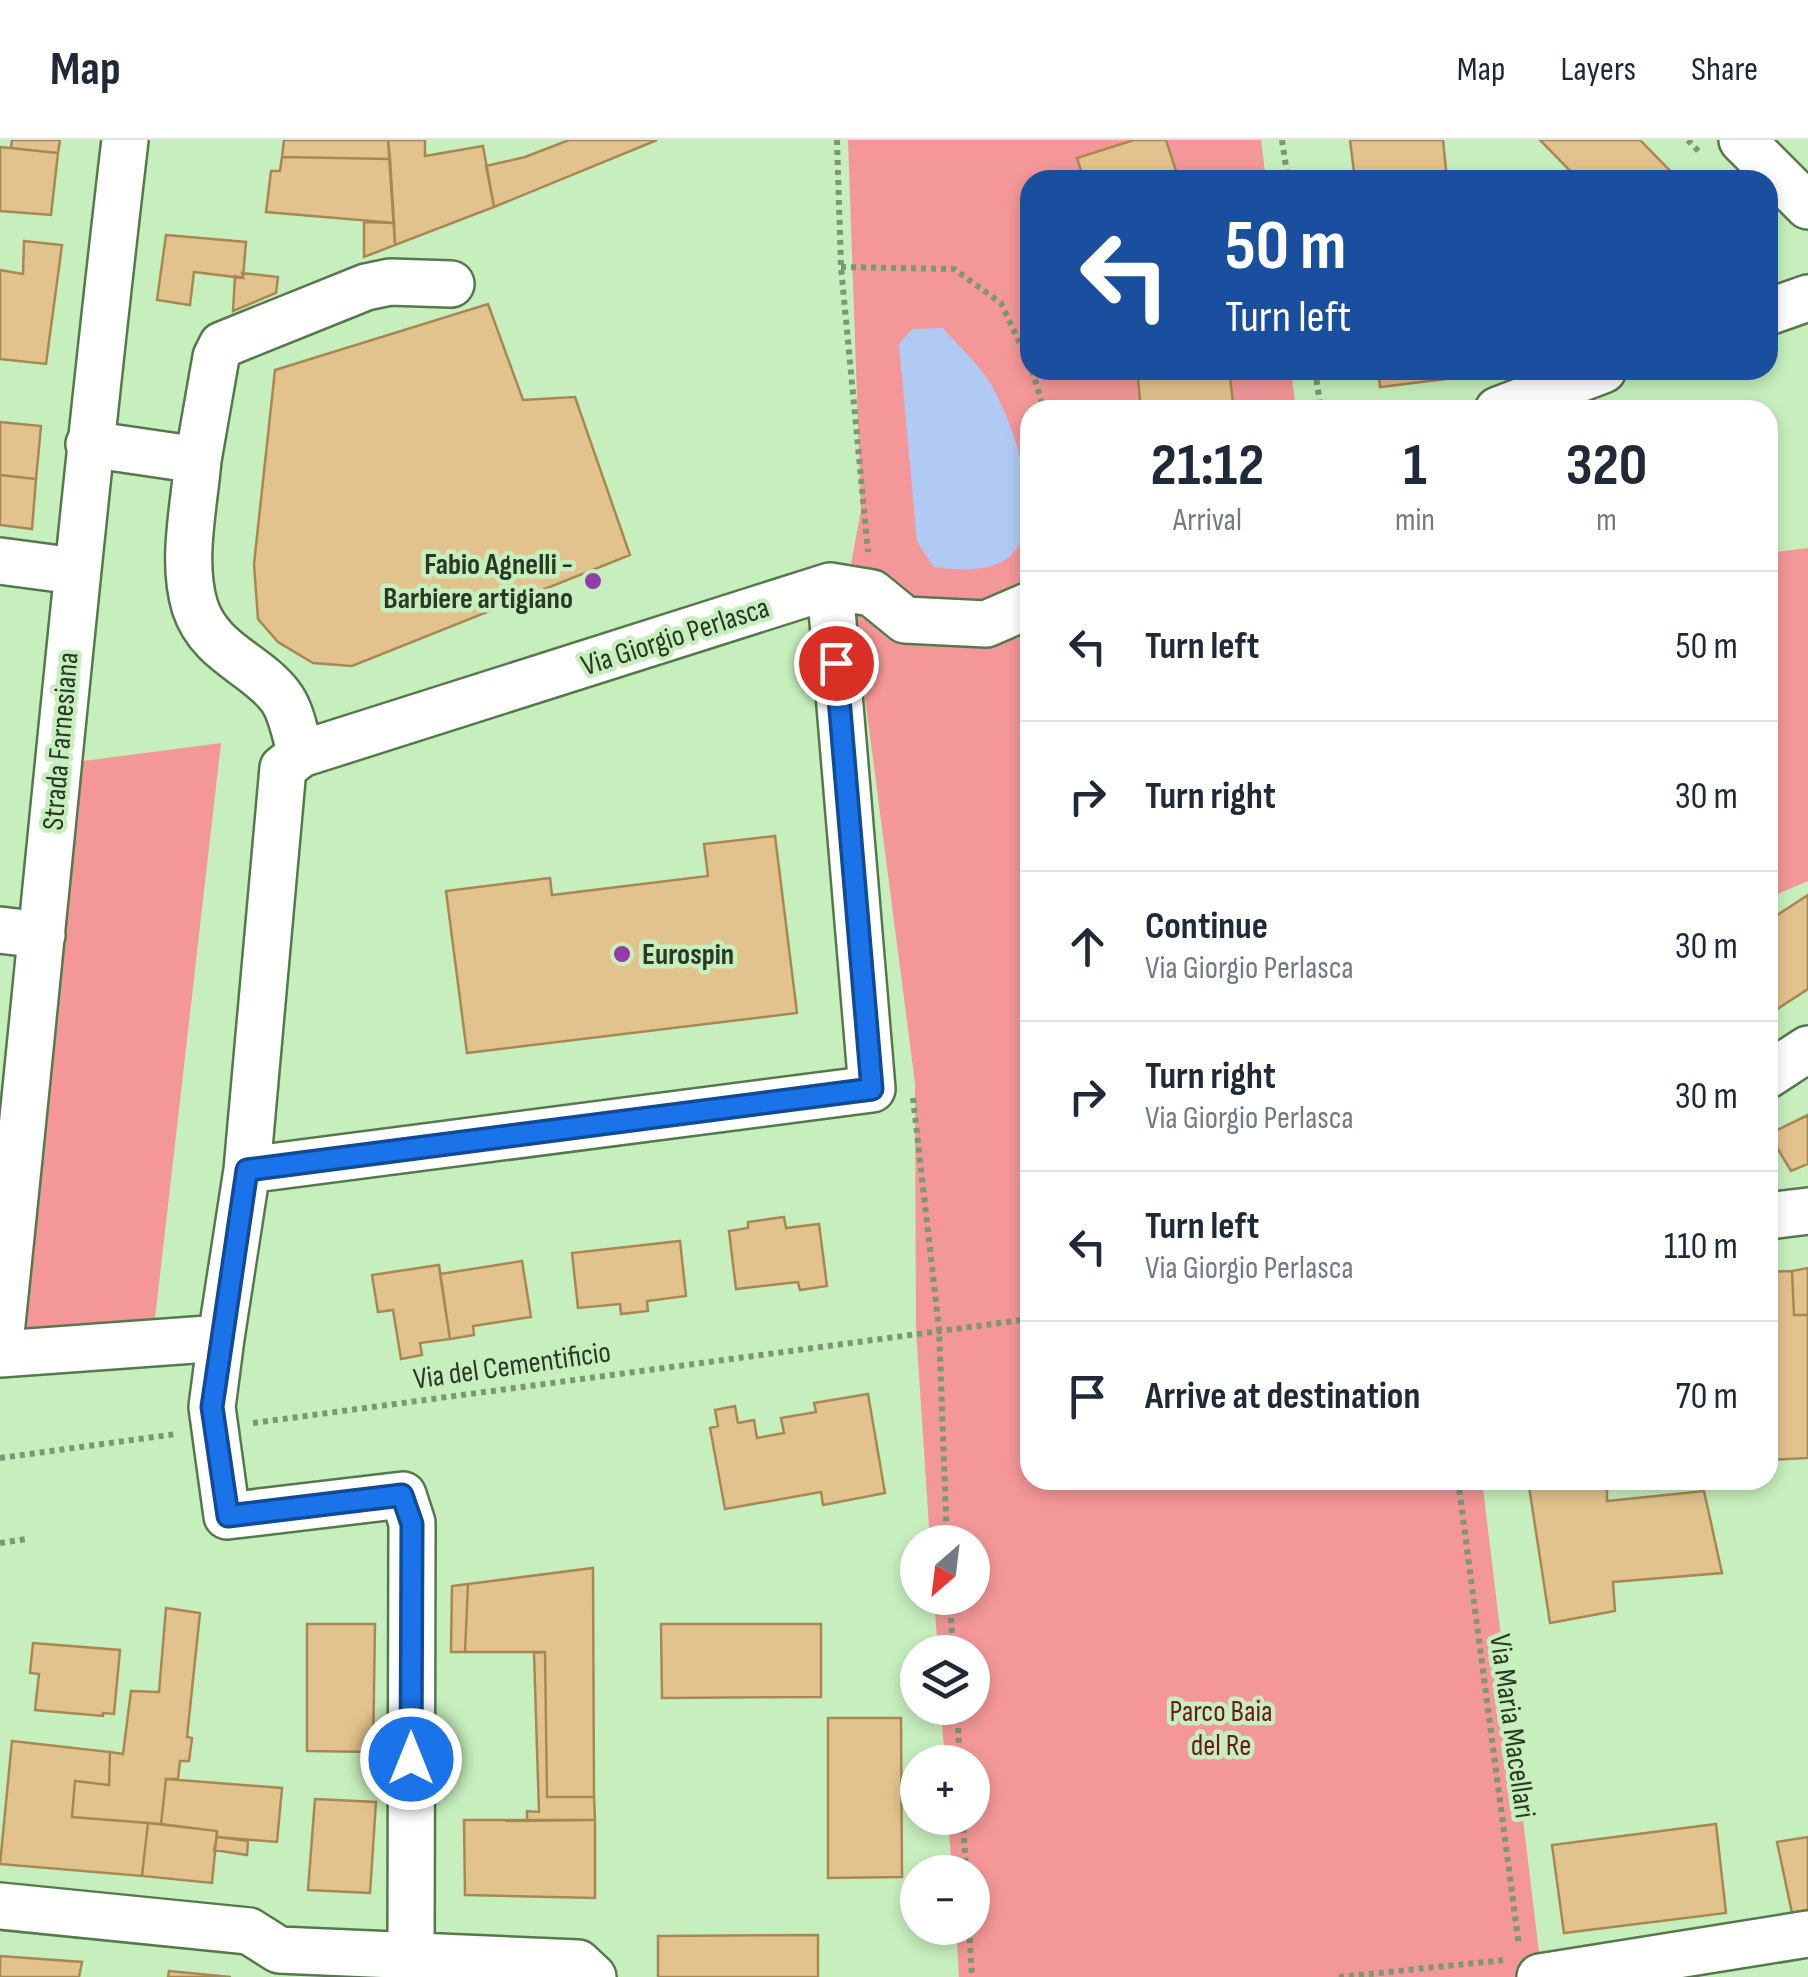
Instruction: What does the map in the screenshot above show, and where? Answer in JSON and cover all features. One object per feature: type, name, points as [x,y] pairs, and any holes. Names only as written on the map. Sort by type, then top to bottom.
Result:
[{"type":"street","name":"Strada Farnesiana","points":[[0,1342],[21,933],[75,572],[125,140]]},
{"type":"street","points":[[1742,140],[1772,170]]},
{"type":"street","points":[[1778,176],[1808,206]]},
{"type":"street","points":[[410,1956],[412,1524],[402,1495],[228,1516],[212,1407],[247,1170],[283,768],[301,754],[284,700],[212,636],[196,610],[188,572],[198,460],[216,357],[222,346],[366,287],[390,282],[451,284]]},
{"type":"street","points":[[1778,308],[1808,298]]},
{"type":"street","points":[[1536,400],[1594,385]]},
{"type":"street","points":[[89,444],[198,460]]},
{"type":"street","points":[[0,561],[75,572]]},
{"type":"street","points":[[247,1170],[872,1089],[830,586],[872,593],[905,620],[986,624],[1020,609]]},
{"type":"street","name":"Via Giorgio Perlasca","points":[[301,754],[830,586]]},
{"type":"street","points":[[1778,1068],[1808,1049]]},
{"type":"street","points":[[1778,1215],[1808,1212]]},
{"type":"street","points":[[0,1354],[221,1338]]},
{"type":"street","points":[[0,1906],[249,1931],[278,1964],[410,1956],[578,1962],[593,1977]]},
{"type":"street","points":[[1530,1967],[1808,1934]]},
{"type":"path","points":[[1282,140],[1286,170]]},
{"type":"path","points":[[842,267],[954,269],[1000,303],[1020,344]]},
{"type":"path","name":"Via del Cementificio","points":[[0,1458],[1020,1319]]},
{"type":"path","name":"Via Maria Macellari","points":[[1459,1490],[1530,1967]]},
{"type":"path","points":[[0,1543],[27,1539]]},
{"type":"path","points":[[971,1945],[972,1977]]},
{"type":"path","points":[[1339,1977],[1530,1967]]},
{"type":"green space","name":"Parco Baia del Re","points":[[848,140],[1261,140],[1265,170],[1020,170],[1020,380],[1292,380],[1295,400],[1020,400],[1020,1490],[1483,1490],[1542,1977],[959,1977],[957,1945],[990,1945],[990,1855],[951,1855],[949,1835],[990,1835],[990,1745],[944,1745],[942,1725],[990,1725],[990,1635],[937,1635],[935,1615],[990,1615],[990,1525],[929,1525],[916,1330],[915,1083],[849,574],[861,511]]},
{"type":"green space","points":[[1808,548],[1808,881],[1778,894],[1778,552]]},
{"type":"green space","points":[[221,743],[153,1336],[18,1345],[76,762]]},
{"type":"water","points":[[943,328],[977,365],[993,388],[1018,449],[1020,543],[1009,557],[992,566],[934,567],[917,542],[899,344],[912,329]]},
{"type":"building","points":[[12,140],[60,140],[58,153],[11,148]]},
{"type":"building","points":[[284,140],[388,140],[390,159],[282,157]]},
{"type":"building","points":[[388,140],[425,140],[425,156],[483,146],[494,207],[395,245]]},
{"type":"building","points":[[569,140],[657,140],[494,207],[486,166],[525,157]]},
{"type":"building","points":[[1134,140],[1166,140],[1176,170],[1081,170],[1077,158]]},
{"type":"building","points":[[1350,140],[1443,140],[1446,170],[1354,170]]},
{"type":"building","points":[[1540,140],[1640,140],[1669,170],[1569,170]]},
{"type":"building","points":[[0,147],[58,153],[51,215],[0,211]]},
{"type":"building","points":[[282,157],[390,159],[394,223],[266,212],[271,171],[280,171]]},
{"type":"building","points":[[364,222],[394,223],[395,245],[364,257]]},
{"type":"building","points":[[166,235],[246,242],[243,278],[194,272],[190,305],[157,300]]},
{"type":"building","points":[[24,241],[62,245],[46,364],[0,359],[0,270],[23,274]]},
{"type":"building","points":[[242,273],[278,277],[276,293],[233,311],[235,276],[243,278]]},
{"type":"building","points":[[488,304],[523,400],[575,397],[630,555],[352,666],[313,663],[278,642],[258,619],[254,564],[275,370]]},
{"type":"building","points":[[1138,380],[1230,380],[1233,400],[1140,400]]},
{"type":"building","points":[[1379,380],[1438,380],[1380,387]]},
{"type":"building","points":[[0,422],[41,426],[36,479],[0,475]]},
{"type":"building","points":[[0,475],[36,479],[32,529],[0,525]]},
{"type":"building","name":"Eurospin","points":[[775,836],[797,1013],[467,1053],[446,891],[550,878],[552,895],[708,876],[704,844]]},
{"type":"building","points":[[1808,895],[1808,989],[1778,1008],[1778,914]]},
{"type":"building","points":[[1808,1115],[1808,1164],[1791,1171],[1778,1149],[1778,1130]]},
{"type":"building","points":[[784,1217],[786,1228],[819,1224],[827,1286],[800,1290],[798,1282],[736,1289],[729,1231],[748,1228],[748,1222]]},
{"type":"building","points":[[680,1241],[686,1296],[647,1301],[648,1311],[621,1314],[620,1304],[578,1308],[572,1253]]},
{"type":"building","points":[[522,1261],[531,1317],[473,1326],[474,1335],[450,1339],[440,1274]]},
{"type":"building","points":[[439,1265],[450,1339],[420,1343],[422,1355],[401,1359],[393,1310],[378,1312],[372,1275]]},
{"type":"building","points":[[1808,1268],[1808,1315],[1794,1315],[1792,1271]]},
{"type":"building","points":[[1792,1271],[1794,1315],[1808,1315],[1808,1458],[1778,1460],[1778,1272]]},
{"type":"building","points":[[868,1394],[885,1493],[823,1505],[821,1492],[725,1509],[710,1428],[718,1426],[715,1410],[735,1406],[738,1423],[754,1420],[757,1438],[784,1433],[781,1418],[816,1412],[814,1403]]},
{"type":"building","points":[[1530,1490],[1607,1490],[1607,1501],[1704,1491],[1722,1573],[1613,1582],[1615,1611],[1550,1623]]},
{"type":"building","points":[[593,1568],[594,1797],[547,1797],[545,1652],[465,1652],[468,1584]]},
{"type":"building","points":[[468,1584],[465,1652],[451,1652],[452,1586]]},
{"type":"building","points":[[166,1608],[200,1613],[187,1737],[192,1738],[189,1761],[180,1761],[178,1779],[166,1779],[161,1824],[72,1817],[75,1781],[109,1785],[110,1752],[123,1754],[131,1691],[159,1692]]},
{"type":"building","points":[[307,1624],[375,1624],[373,1752],[307,1751]]},
{"type":"building","points":[[661,1624],[821,1624],[821,1697],[662,1698]]},
{"type":"building","points":[[33,1643],[120,1650],[114,1714],[35,1710],[39,1674],[30,1673]]},
{"type":"building","points":[[545,1652],[547,1797],[594,1797],[595,1820],[505,1821],[527,1820],[527,1811],[539,1812],[534,1653]]},
{"type":"building","points":[[828,1718],[900,1718],[900,1877],[828,1878]]},
{"type":"building","points":[[12,1741],[110,1752],[109,1785],[75,1781],[72,1817],[148,1823],[142,1876],[0,1864]]},
{"type":"building","points":[[166,1779],[282,1788],[277,1842],[217,1837],[217,1831],[161,1824]]},
{"type":"building","points":[[315,1799],[376,1802],[370,1893],[308,1890]]},
{"type":"building","points":[[464,1820],[595,1820],[595,1898],[465,1895]]},
{"type":"building","points":[[148,1823],[217,1831],[212,1883],[142,1876]]},
{"type":"building","points":[[1716,1824],[1726,1913],[1564,1933],[1552,1845]]},
{"type":"building","points":[[217,1837],[248,1841],[247,1855],[214,1850]]},
{"type":"building","points":[[1808,1837],[1808,1910],[1792,1913],[1777,1842]]},
{"type":"building","points":[[818,1935],[818,1977],[658,1977],[658,1936]]},
{"type":"building","points":[[0,1956],[82,1962],[79,1977],[0,1977]]},
{"type":"building","points":[[169,1971],[231,1977],[168,1977]]},
{"type":"place","name":"Fabio Agnelli - Barbiere artigiano","points":[[593,581]]},
{"type":"place","name":"Eurospin","points":[[622,954]]},
{"type":"route","points":[[411,1759],[412,1524],[402,1495],[228,1516],[212,1407],[247,1170],[872,1089],[836,663]]}]
